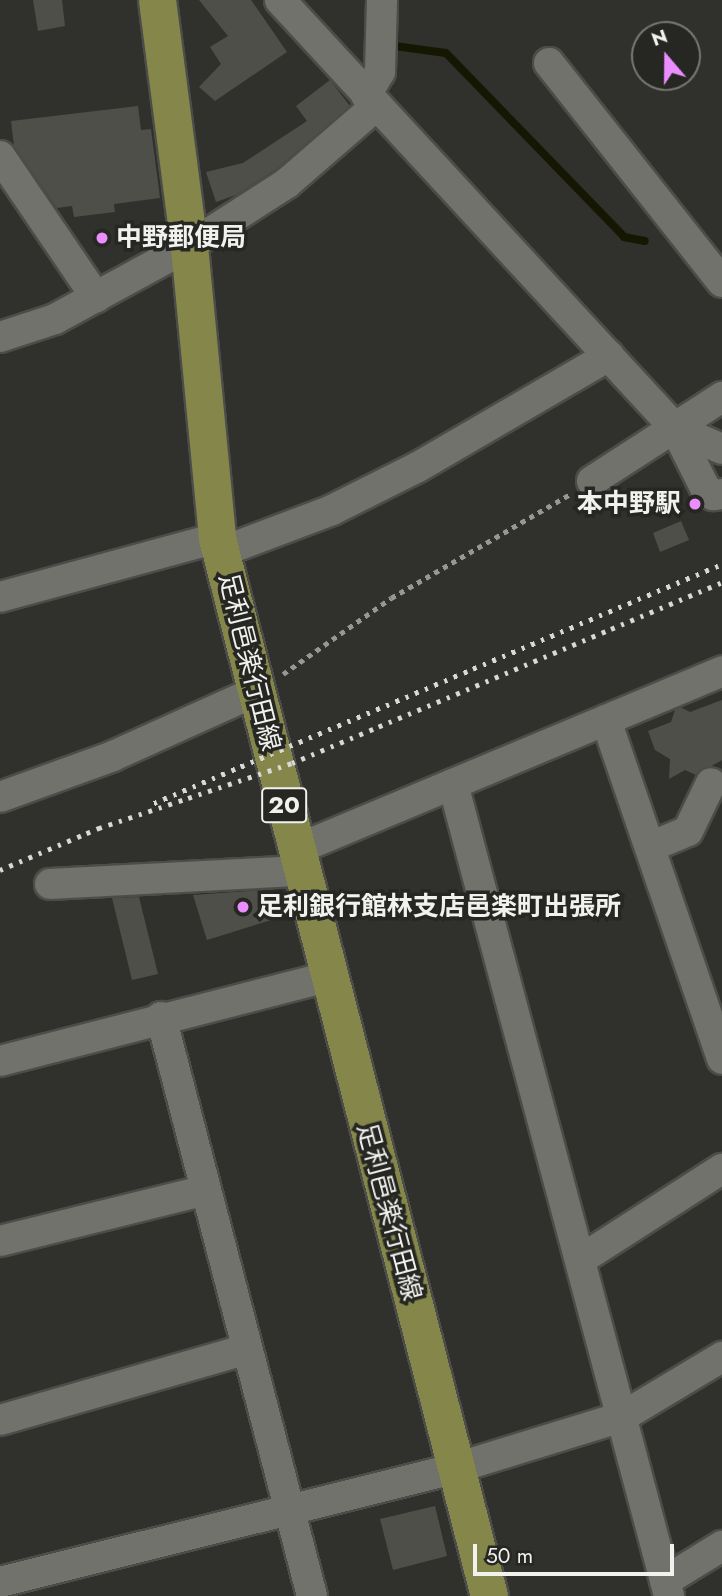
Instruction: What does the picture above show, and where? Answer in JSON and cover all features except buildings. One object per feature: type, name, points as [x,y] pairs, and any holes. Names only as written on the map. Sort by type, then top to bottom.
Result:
[{"type":"main road","name":"足利邑楽行田線","points":[[157,0],[189,246],[219,545],[266,685],[298,860],[489,1596]]},
{"type":"street","points":[[280,0],[675,428],[705,488],[713,495],[722,494]]},
{"type":"street","points":[[0,337],[55,319],[96,297],[189,246],[286,183],[371,100],[380,72],[382,0]]},
{"type":"street","points":[[549,62],[722,282]]},
{"type":"street","points":[[0,156],[96,297]]},
{"type":"street","points":[[0,597],[219,545],[332,510],[406,473],[609,356]]},
{"type":"street","points":[[592,481],[722,397]]},
{"type":"street","points":[[675,428],[722,449]]},
{"type":"street","points":[[50,884],[298,860],[453,784],[722,671]]},
{"type":"street","points":[[0,797],[113,757],[266,685]]},
{"type":"street","points":[[606,720],[722,1059]]},
{"type":"street","points":[[650,847],[688,831],[710,783]]},
{"type":"street","points":[[453,784],[667,1588],[722,1546]]},
{"type":"street","points":[[0,1061],[161,1017],[328,977]]},
{"type":"street","points":[[161,1017],[312,1596]]},
{"type":"street","points":[[580,1260],[722,1169]]},
{"type":"street","points":[[0,1241],[206,1189]]},
{"type":"street","points":[[0,1420],[247,1349]]},
{"type":"street","points":[[0,1582],[456,1468],[622,1417],[722,1357]]},
{"type":"path","points":[[266,685],[391,598],[592,481]]},
{"type":"waterway","points":[[395,46],[446,53],[624,237],[645,241]]},
{"type":"railway","points":[[154,803],[722,564]]},
{"type":"railway","points":[[0,870],[99,828],[292,763],[722,582]]},
{"type":"place","name":"中野郵便局","points":[[102,238]]},
{"type":"place","name":"本中野駅","points":[[695,504]]},
{"type":"place","name":"足利銀行館林支店邑楽町出張所","points":[[243,907]]}]
